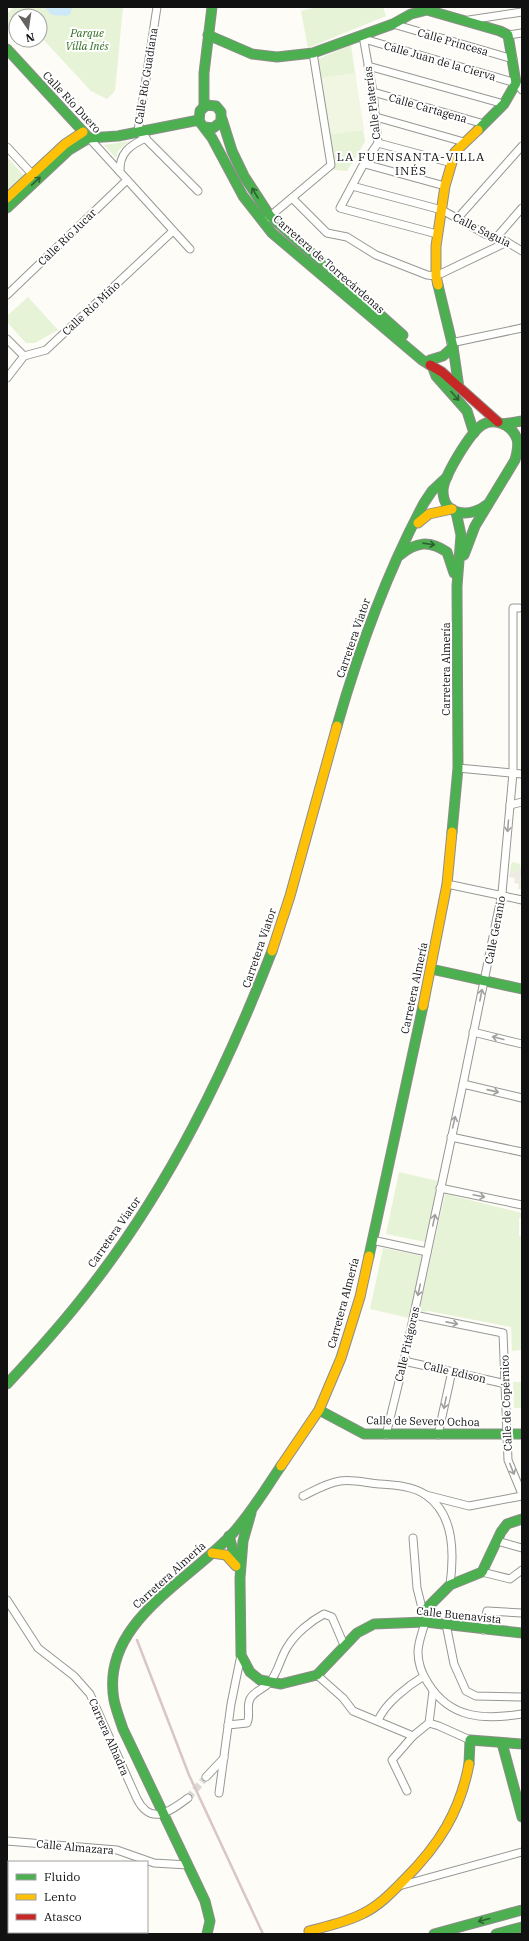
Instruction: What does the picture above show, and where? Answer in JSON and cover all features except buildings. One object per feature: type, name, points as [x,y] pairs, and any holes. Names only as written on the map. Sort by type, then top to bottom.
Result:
[{"type":"street","name":"Calle Río Guadiana","points":[[157,7],[138,132],[146,138],[198,191]]},
{"type":"street","points":[[204,107],[205,66],[212,7]]},
{"type":"street","points":[[208,35],[252,54],[277,57],[313,53],[363,38],[410,14],[427,10],[444,11],[467,21],[508,34],[522,33]]},
{"type":"street","points":[[467,21],[522,12]]},
{"type":"street","name":"Calle Princesa","points":[[393,24],[513,59]]},
{"type":"street","points":[[459,388],[452,345],[436,276],[437,234],[445,186],[455,152],[504,104],[519,87],[508,34]]},
{"type":"street","name":"Calle Platerías","points":[[363,38],[373,92],[378,143],[340,208],[437,234]]},
{"type":"street","name":"Calle Juan de la Cierva","points":[[363,38],[519,87]]},
{"type":"street","name":"Calle Río Duero","points":[[7,49],[190,249]]},
{"type":"street","points":[[205,66],[211,94],[216,106],[221,112],[220,122],[232,152],[266,219],[331,165],[313,53]]},
{"type":"street","points":[[368,66],[504,104]]},
{"type":"street","name":"Calle Cartagena","points":[[373,92],[484,124]]},
{"type":"street","points":[[201,123],[200,111],[204,107],[210,105],[216,106]]},
{"type":"street","points":[[376,117],[464,142]]},
{"type":"street","points":[[7,198],[65,144],[86,135],[103,138],[201,123],[213,128],[220,122]]},
{"type":"street","name":"Carretera de Torrecárdenas","points":[[220,122],[221,144],[226,165]]},
{"type":"street","name":"Carretera de Torrecárdenas","points":[[201,123],[212,138],[243,196],[266,219],[422,360],[431,362],[459,388],[501,423],[512,430],[518,439],[519,450],[515,460]]},
{"type":"street","points":[[7,208],[86,135]]},
{"type":"street","points":[[120,172],[119,163],[123,154],[128,148],[146,138]]},
{"type":"street","points":[[378,143],[452,163]]},
{"type":"street","points":[[457,219],[522,146]]},
{"type":"street","points":[[7,147],[32,174]]},
{"type":"street","points":[[365,164],[445,186]]},
{"type":"street","name":"Calle Río Jucar","points":[[7,295],[127,180]]},
{"type":"street","name":"Calle Saguia","points":[[352,186],[442,210],[485,234],[507,242],[522,250]]},
{"type":"street","points":[[292,198],[326,233],[347,237],[376,255],[427,275],[436,276],[507,242]]},
{"type":"street","points":[[496,238],[522,208]]},
{"type":"street","name":"Calle Río Miño","points":[[24,356],[46,350],[173,231]]},
{"type":"street","points":[[431,362],[445,355],[452,345],[522,328]]},
{"type":"street","points":[[7,339],[24,356],[7,378]]},
{"type":"street","name":"Carretera de Torrecárdenas","points":[[431,362],[436,376],[467,411],[474,433]]},
{"type":"street","points":[[488,504],[475,514],[464,515],[454,510],[447,503],[443,493],[447,477],[474,433],[487,423],[522,421]]},
{"type":"street","points":[[457,586],[467,546],[476,526],[515,460],[522,452]]},
{"type":"street","name":"Carretera Viator","points":[[7,1384],[52,1335],[79,1301],[146,1208],[212,1091],[244,1024],[275,943],[371,616],[407,537],[431,492],[447,477]]},
{"type":"street","points":[[407,537],[424,516],[434,512],[454,510]]},
{"type":"street","points":[[454,510],[461,530],[462,540],[458,558],[457,586]]},
{"type":"street","points":[[396,560],[411,546],[423,542],[440,546],[447,552],[457,586]]},
{"type":"street","name":"Carretera Almería","points":[[210,1931],[210,1917],[205,1901],[123,1728],[114,1700],[113,1678],[123,1642],[136,1621],[231,1535],[252,1509],[319,1410],[344,1351],[360,1297],[431,969],[447,884],[458,768],[457,586]]},
{"type":"street","name":"Calle Geranio","points":[[427,1252],[502,896],[513,773],[514,608],[520,608]]},
{"type":"street","points":[[458,768],[522,774]]},
{"type":"street","points":[[510,805],[522,802]]},
{"type":"street","points":[[447,884],[522,900]]},
{"type":"street","points":[[431,969],[522,989]]},
{"type":"street","points":[[474,1032],[522,1044]]},
{"type":"street","points":[[463,1084],[522,1098]]},
{"type":"street","points":[[451,1137],[522,1152]]},
{"type":"street","points":[[440,1188],[522,1205]]},
{"type":"street","points":[[372,1240],[427,1252]]},
{"type":"street","name":"Calle Pitágoras","points":[[386,1434],[404,1361],[427,1252]]},
{"type":"street","name":"Calle de Copérnico","points":[[414,1315],[503,1333],[508,1460],[522,1495]]},
{"type":"street","name":"Calle Edison","points":[[404,1361],[506,1384]]},
{"type":"street","points":[[438,1435],[452,1372]]},
{"type":"street","name":"Calle de Severo Ochoa","points":[[319,1410],[364,1434],[522,1434]]},
{"type":"street","points":[[303,1496],[328,1484],[341,1480],[405,1486],[426,1495],[469,1506],[522,1495]]},
{"type":"street","points":[[426,1495],[442,1512],[450,1534],[453,1564],[450,1585]]},
{"type":"street","points":[[219,1793],[228,1725],[241,1655],[240,1578],[243,1540],[252,1509]]},
{"type":"street","points":[[423,1612],[450,1585],[462,1582],[482,1572],[507,1524],[522,1519]]},
{"type":"street","points":[[231,1535],[238,1540],[242,1554]]},
{"type":"street","points":[[231,1535],[240,1578]]},
{"type":"street","points":[[413,1538],[417,1588],[425,1622],[418,1651],[424,1676],[433,1691],[445,1704],[461,1713],[490,1718],[522,1714]]},
{"type":"street","points":[[497,1541],[522,1548]]},
{"type":"street","points":[[212,1553],[228,1555],[234,1563],[240,1578]]},
{"type":"street","points":[[482,1572],[510,1579],[522,1570]]},
{"type":"street","name":"Carrera Alhadra","points":[[7,1600],[38,1648],[74,1676],[90,1694],[140,1805],[151,1815],[163,1813]]},
{"type":"street","points":[[483,1630],[487,1611],[522,1613]]},
{"type":"street","points":[[228,1725],[247,1723],[249,1721],[247,1709],[255,1692],[269,1683],[288,1646],[313,1620],[324,1614],[332,1617],[344,1645]]},
{"type":"street","name":"Calle Buenavista","points":[[317,1675],[357,1633],[374,1624],[425,1622],[483,1630],[522,1633]]},
{"type":"street","points":[[446,1624],[454,1664],[466,1691],[476,1696],[522,1697]]},
{"type":"street","points":[[241,1655],[250,1672],[260,1680],[269,1683],[281,1684],[317,1675],[343,1698],[353,1711],[378,1720],[413,1736]]},
{"type":"street","points":[[378,1720],[381,1712],[412,1683],[424,1676]]},
{"type":"street","points":[[407,1791],[392,1760],[413,1736],[429,1723],[433,1691]]},
{"type":"street","points":[[429,1723],[470,1740],[522,1744]]},
{"type":"street","points":[[310,1932],[354,1918],[386,1899],[423,1863],[441,1840],[454,1816],[465,1787],[470,1740]]},
{"type":"street","points":[[502,1743],[522,1817]]},
{"type":"street","points":[[206,1777],[224,1758]]},
{"type":"street","points":[[163,1813],[188,1798]]},
{"type":"street","name":"Calle Almazara","points":[[7,1841],[117,1850],[154,1863],[188,1865]]},
{"type":"street","points":[[399,1886],[522,1852]]},
{"type":"street","points":[[434,1934],[522,1910]]},
{"type":"street","points":[[496,1934],[522,1927]]},
{"type":"green space","name":"Parque Villa Inés","points":[[123,7],[115,91],[107,99],[91,91],[48,45],[48,8],[13,8]]},
{"type":"green space","points":[[316,7],[383,7],[386,16],[308,48],[301,11]]},
{"type":"green space","name":"Parque Villa Inés","points":[[8,13],[7,29],[7,14]]},
{"type":"green space","points":[[351,45],[365,142],[347,171],[334,170],[318,59]]},
{"type":"green space","points":[[355,73],[364,130],[329,135],[320,78]]},
{"type":"green space","points":[[129,141],[118,151],[116,158],[104,145]]},
{"type":"green space","points":[[7,157],[24,176],[7,190]]},
{"type":"green space","points":[[28,297],[58,330],[35,343],[26,343],[7,322],[7,316]]},
{"type":"green space","points":[[513,862],[520,864],[522,880],[516,873],[510,872],[511,864]]},
{"type":"green space","points":[[399,1172],[438,1181],[425,1242],[386,1234]]},
{"type":"green space","points":[[445,1194],[522,1213],[522,1218],[519,1218],[519,1236],[521,1236],[522,1350],[512,1351],[511,1327],[428,1311],[419,1312]]},
{"type":"green space","points":[[383,1248],[422,1257],[409,1318],[370,1309]]},
{"type":"green space","points":[[513,1382],[522,1382],[522,1408],[514,1408]]},
{"type":"shaded area","points":[[517,868],[522,869],[520,879],[522,880],[522,889],[518,889],[519,884],[514,883],[515,878],[509,877],[510,872],[516,873]]},
{"type":"water","points":[[44,7],[72,7],[71,13],[67,16],[52,15],[48,11],[48,8]]},
{"type":"tunnel","points":[[188,1798],[206,1777]]},
{"type":"railway","points":[[137,1640],[189,1775],[263,1934]]},
{"type":"traffic: fast","points":[[204,107],[204,73],[212,7]]},
{"type":"traffic: fast","points":[[208,35],[252,54],[277,57],[313,53],[393,24],[411,14],[427,10],[500,31],[508,35],[516,83],[504,104],[478,130]]},
{"type":"traffic: fast","points":[[7,49],[89,138]]},
{"type":"traffic: fast","points":[[204,127],[213,128],[221,122],[221,112],[216,106],[206,105],[200,111],[199,121],[212,138],[243,196],[272,233],[422,360],[430,365]]},
{"type":"traffic: fast","points":[[222,119],[232,151],[244,176],[270,216],[403,335]]},
{"type":"traffic: fast","points":[[7,208],[69,150],[89,138],[118,136],[199,120]]},
{"type":"traffic: fast","points":[[438,285],[453,347],[459,388]]},
{"type":"traffic: fast","points":[[430,360],[443,356],[453,347]]},
{"type":"traffic: fast","points":[[433,368],[436,376],[467,411],[474,433]]},
{"type":"traffic: fast","points":[[503,424],[522,421]]},
{"type":"traffic: fast","points":[[464,555],[475,526],[515,460],[518,450],[515,434],[507,426],[497,422],[482,425],[471,437],[452,466],[444,484],[443,491],[444,500],[453,510],[467,513],[474,512],[488,504]]},
{"type":"traffic: fast","points":[[337,726],[364,640],[397,557],[424,503],[432,491],[447,477]]},
{"type":"traffic: fast","points":[[452,832],[458,768],[457,586],[461,535],[456,512]]},
{"type":"traffic: fast","points":[[400,555],[417,545],[428,544],[447,552],[454,573]]},
{"type":"traffic: fast","points":[[7,1384],[50,1337],[80,1301],[119,1249],[145,1209],[170,1168],[215,1083],[235,1040],[272,951]]},
{"type":"traffic: fast","points":[[431,969],[522,989]]},
{"type":"traffic: fast","points":[[369,1256],[423,1006]]},
{"type":"traffic: fast","points":[[319,1410],[364,1434],[522,1434]]},
{"type":"traffic: fast","points":[[207,1934],[210,1921],[205,1901],[123,1729],[114,1700],[113,1672],[121,1648],[134,1626],[152,1605],[215,1551],[233,1533],[253,1508],[281,1466]]},
{"type":"traffic: fast","points":[[251,1513],[243,1541],[240,1578],[241,1655],[250,1672],[260,1680],[281,1684],[317,1675],[357,1633],[374,1624],[425,1622],[522,1633]]},
{"type":"traffic: fast","points":[[425,1622],[423,1612],[450,1585],[482,1572],[501,1532],[507,1524],[522,1519]]},
{"type":"traffic: fast","points":[[229,1536],[238,1567]]},
{"type":"traffic: fast","points":[[469,1764],[470,1740],[522,1744]]},
{"type":"traffic: fast","points":[[502,1743],[522,1817]]},
{"type":"traffic: fast","points":[[434,1934],[522,1910]]},
{"type":"traffic: fast","points":[[496,1934],[522,1927]]},
{"type":"traffic: slow","points":[[438,285],[436,276],[436,246],[445,186],[455,152],[478,130]]},
{"type":"traffic: slow","points":[[7,198],[65,144],[83,132]]},
{"type":"traffic: slow","points":[[418,523],[429,514],[452,509]]},
{"type":"traffic: slow","points":[[272,951],[290,896],[337,726]]},
{"type":"traffic: slow","points":[[423,1006],[447,884],[452,832]]},
{"type":"traffic: slow","points":[[281,1466],[319,1410],[341,1358],[360,1297],[369,1256]]},
{"type":"traffic: slow","points":[[212,1553],[226,1555],[236,1566]]},
{"type":"traffic: slow","points":[[310,1934],[309,1931],[344,1921],[370,1910],[390,1894],[416,1867],[438,1841],[454,1813],[469,1764]]},
{"type":"traffic: jam","points":[[430,365],[442,372],[498,422]]},
{"type":"district","name":"LA FUENSANTA-VILLA INÉS","points":[[411,163]]}]
